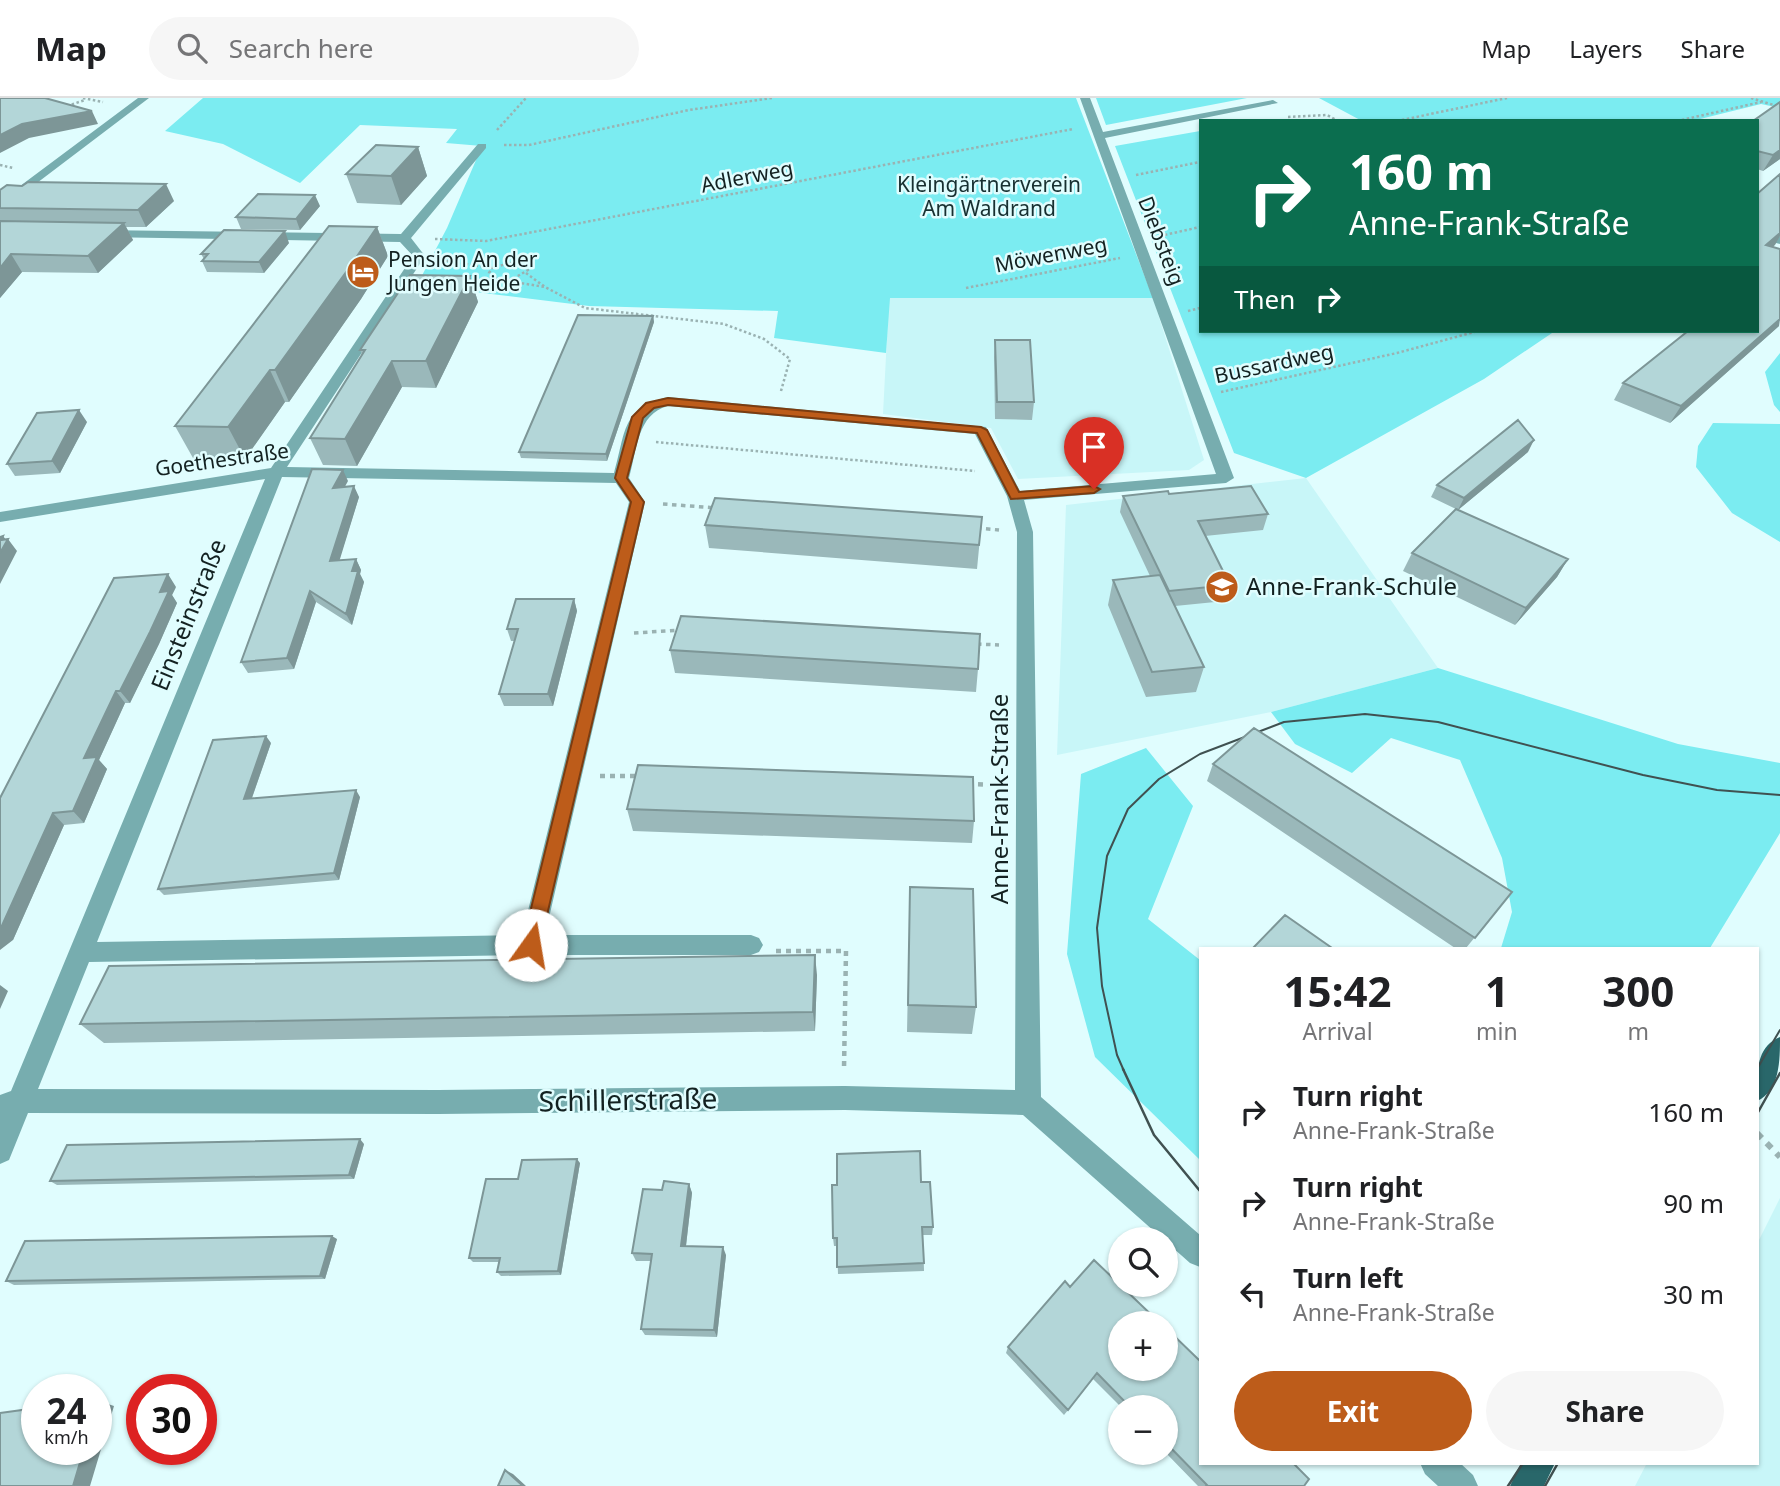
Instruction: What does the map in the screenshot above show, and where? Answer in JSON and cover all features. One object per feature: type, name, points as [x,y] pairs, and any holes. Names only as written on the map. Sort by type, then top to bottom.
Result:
[{"type":"main road","points":[[1759,1085],[1780,1049]]},
{"type":"main road","points":[[1526,1486],[1538,1465]]},
{"type":"street","points":[[0,207],[144,98]]},
{"type":"street","name":"Diebsteig","points":[[1015,496],[1226,478],[1085,98]]},
{"type":"street","points":[[1096,130],[1273,103]]},
{"type":"street","points":[[404,238],[482,146]]},
{"type":"street","points":[[84,233],[404,238],[419,256]]},
{"type":"street","name":"Einsteinstraße","points":[[0,1151],[10,1104],[79,952],[276,472],[419,256]]},
{"type":"street","name":"Anne-Frank-Straße","points":[[631,439],[638,417],[650,406],[668,401],[981,430],[1015,496],[1025,532],[1028,1102]]},
{"type":"street","points":[[531,945],[638,502],[621,478],[631,439]]},
{"type":"street","name":"Goethestraße","points":[[0,517],[276,472],[621,478]]},
{"type":"street","points":[[79,952],[531,945],[751,945]]},
{"type":"street","name":"Schillerstraße","points":[[10,1104],[845,1098],[1028,1102]]},
{"type":"street","points":[[1028,1102],[1199,1252]]},
{"type":"street","points":[[1438,1465],[1462,1486]]},
{"type":"path","points":[[482,146],[526,98]]},
{"type":"path","points":[[482,146],[529,145],[689,110],[772,98]]},
{"type":"path","points":[[1407,119],[1507,98]]},
{"type":"path","points":[[1751,98],[1778,107]]},
{"type":"path","points":[[60,109],[87,99]]},
{"type":"path","points":[[1686,119],[1761,102]]},
{"type":"path","points":[[1258,106],[1278,117],[1327,115],[1334,119]]},
{"type":"path","name":"Adlerweg","points":[[404,238],[486,241],[1096,130]]},
{"type":"path","points":[[1115,179],[1199,162]]},
{"type":"path","name":"Möwenweg","points":[[966,288],[1141,247],[1199,227]]},
{"type":"path","points":[[419,256],[492,268],[520,263],[526,266],[526,273]]},
{"type":"path","points":[[492,268],[489,273],[491,277],[545,288]]},
{"type":"path","points":[[461,281],[502,281],[517,279],[526,273]]},
{"type":"path","points":[[526,273],[545,288],[585,308],[724,324],[764,339],[790,359],[776,411]]},
{"type":"path","points":[[615,321],[620,312]]},
{"type":"path","name":"Bussardweg","points":[[1198,397],[1397,353],[1471,333]]},
{"type":"path","points":[[631,439],[1004,474]]},
{"type":"path","points":[[638,502],[727,509]]},
{"type":"path","points":[[971,528],[1025,532]]},
{"type":"path","points":[[605,636],[687,630]]},
{"type":"path","points":[[970,644],[1026,647]]},
{"type":"path","points":[[572,775],[647,776]]},
{"type":"path","points":[[958,784],[1026,785]]},
{"type":"path","points":[[751,945],[763,951],[846,951],[845,1098]]},
{"type":"path","points":[[1759,1135],[1780,1157]]},
{"type":"shaded area","points":[[889,298],[1153,298],[1204,460],[1189,470],[1018,479],[991,428],[883,414]]},
{"type":"shaded area","name":"Anne-Frank-Schule","points":[[1306,478],[1438,668],[1271,712],[1057,755],[1066,505]]},
{"type":"shaded area","points":[[1780,1198],[1780,1486],[1635,1486],[1646,1465],[1759,1465],[1759,1240]]},
{"type":"green space","points":[[203,98],[1076,98],[1153,298],[890,298],[886,353],[774,338],[778,311],[589,306],[417,285],[447,228],[482,146],[446,143],[457,129],[360,125],[300,183],[223,144],[165,131]]},
{"type":"green space","name":"Kleingärtnerverein Am Waldrand","points":[[1096,98],[1247,98],[1106,125]]},
{"type":"green space","points":[[1319,98],[1780,98],[1780,108],[1761,104],[1700,119],[1358,119]]},
{"type":"green space","name":"Kleingärtnerverein Am Waldrand","points":[[1199,131],[1199,333],[1552,333],[1484,379],[1306,478],[1234,453],[1115,146]]},
{"type":"green space","points":[[1780,353],[1780,412],[1774,405],[1765,372]]},
{"type":"green space","points":[[1713,423],[1780,424],[1780,542],[1732,513],[1696,467],[1698,446]]},
{"type":"green space","points":[[1438,668],[1678,744],[1780,763],[1780,833],[1711,947],[1501,947],[1512,912],[1502,858],[1460,760],[1391,738],[1352,773],[1295,744],[1271,712]]},
{"type":"green space","points":[[1146,748],[1193,806],[1148,919],[1199,959],[1199,1159],[1095,1057],[1067,954],[1081,774]]},
{"type":"building","points":[[0,98],[45,98],[92,111],[22,124],[0,135]]},
{"type":"building","points":[[1780,102],[1780,150],[1773,155],[1759,152],[1759,119],[1756,119]]},
{"type":"building","points":[[376,145],[418,147],[391,176],[346,174]]},
{"type":"building","points":[[1780,174],[1780,233],[1766,245],[1780,249],[1780,319],[1681,406],[1623,383],[1686,333],[1759,333],[1759,192]]},
{"type":"building","points":[[28,182],[166,184],[138,210],[0,208],[0,190],[7,185],[22,186]]},
{"type":"building","points":[[258,194],[315,195],[296,219],[236,217]]},
{"type":"building","points":[[0,221],[124,223],[88,256],[11,254],[0,268]]},
{"type":"building","points":[[329,226],[377,227],[275,370],[270,370],[228,427],[175,426]]},
{"type":"building","points":[[224,230],[285,231],[259,262],[202,261],[208,254],[201,254]]},
{"type":"building","points":[[410,275],[470,276],[426,361],[392,361],[345,439],[310,438],[365,350],[360,350]]},
{"type":"building","points":[[578,315],[653,316],[606,454],[519,452]]},
{"type":"building","points":[[995,340],[1030,340],[1034,402],[997,402]]},
{"type":"building","points":[[79,410],[52,461],[7,464],[37,413]]},
{"type":"building","points":[[1518,420],[1534,440],[1464,498],[1437,485]]},
{"type":"building","points":[[312,469],[343,470],[333,488],[354,486],[330,561],[356,559],[352,571],[358,571],[346,614],[310,591],[287,658],[241,662]]},
{"type":"building","points":[[1251,486],[1268,514],[1198,521],[1230,585],[1169,591],[1123,496]]},
{"type":"building","points":[[715,498],[982,517],[979,545],[705,525]]},
{"type":"building","points":[[1456,509],[1568,559],[1526,608],[1412,553]]},
{"type":"building","points":[[3,536],[1,540],[8,539],[0,553],[0,537]]},
{"type":"building","points":[[168,574],[160,592],[169,591],[84,758],[97,757],[73,811],[53,813],[0,930],[0,798],[114,578]]},
{"type":"building","points":[[1160,575],[1204,667],[1152,672],[1113,580]]},
{"type":"building","points":[[516,599],[574,599],[548,694],[499,694],[518,629],[507,629]]},
{"type":"building","points":[[681,616],[980,634],[978,669],[670,650]]},
{"type":"building","points":[[1254,728],[1512,892],[1475,938],[1213,764]]},
{"type":"building","points":[[266,736],[244,799],[356,790],[334,873],[158,889],[213,740]]},
{"type":"building","points":[[638,765],[973,777],[974,821],[627,809]]},
{"type":"building","points":[[910,887],[973,889],[976,1007],[908,1005]]},
{"type":"building","points":[[1285,915],[1331,947],[1254,947]]},
{"type":"building","points":[[815,955],[813,1012],[80,1024],[109,966]]},
{"type":"building","points":[[360,1139],[349,1175],[50,1181],[67,1145]]},
{"type":"building","points":[[920,1151],[921,1182],[930,1182],[933,1227],[922,1227],[924,1263],[837,1267],[837,1238],[833,1238],[832,1185],[837,1185],[837,1154]]},
{"type":"building","points":[[577,1159],[558,1271],[497,1272],[500,1258],[469,1258],[486,1179],[518,1179],[522,1160]]},
{"type":"building","points":[[664,1181],[689,1184],[681,1246],[723,1247],[714,1330],[641,1329],[652,1254],[632,1253],[643,1189],[662,1190]]},
{"type":"building","points":[[332,1236],[320,1276],[6,1281],[25,1241]]},
{"type":"building","points":[[1094,1260],[1108,1273],[1108,1297],[1133,1297],[1147,1311],[1108,1311],[1108,1381],[1178,1381],[1178,1340],[1199,1360],[1199,1465],[1295,1465],[1309,1479],[1304,1486],[1206,1486],[1178,1455],[1178,1395],[1118,1395],[1097,1373],[1068,1410],[1008,1347],[1065,1281],[1070,1287]]},
{"type":"building","points":[[21,1410],[21,1465],[79,1465],[73,1486],[0,1486],[0,1413]]},
{"type":"building","points":[[505,1470],[523,1486],[498,1486]]},
{"type":"tram line","points":[[1124,1071],[1117,1055],[1102,986],[1097,928],[1107,856],[1128,809],[1159,779],[1200,754],[1284,722],[1365,714],[1438,722],[1643,775],[1717,790],[1780,795]]},
{"type":"tram line","points":[[1759,1066],[1780,1030]]},
{"type":"tram line","points":[[1123,1069],[1154,1135],[1199,1190]]},
{"type":"tram line","points":[[1759,1110],[1780,1073]]},
{"type":"tram line","points":[[1508,1486],[1522,1465]]},
{"type":"tram line","points":[[1545,1486],[1557,1465]]},
{"type":"place","name":"Pension An der Jungen Heide","points":[[363,272]]},
{"type":"place","name":"Anne-Frank-Schule","points":[[1222,587]]},
{"type":"route","points":[[531,945],[638,502],[621,478],[638,417],[650,406],[668,401],[981,430],[1015,496],[1094,489]]}]
